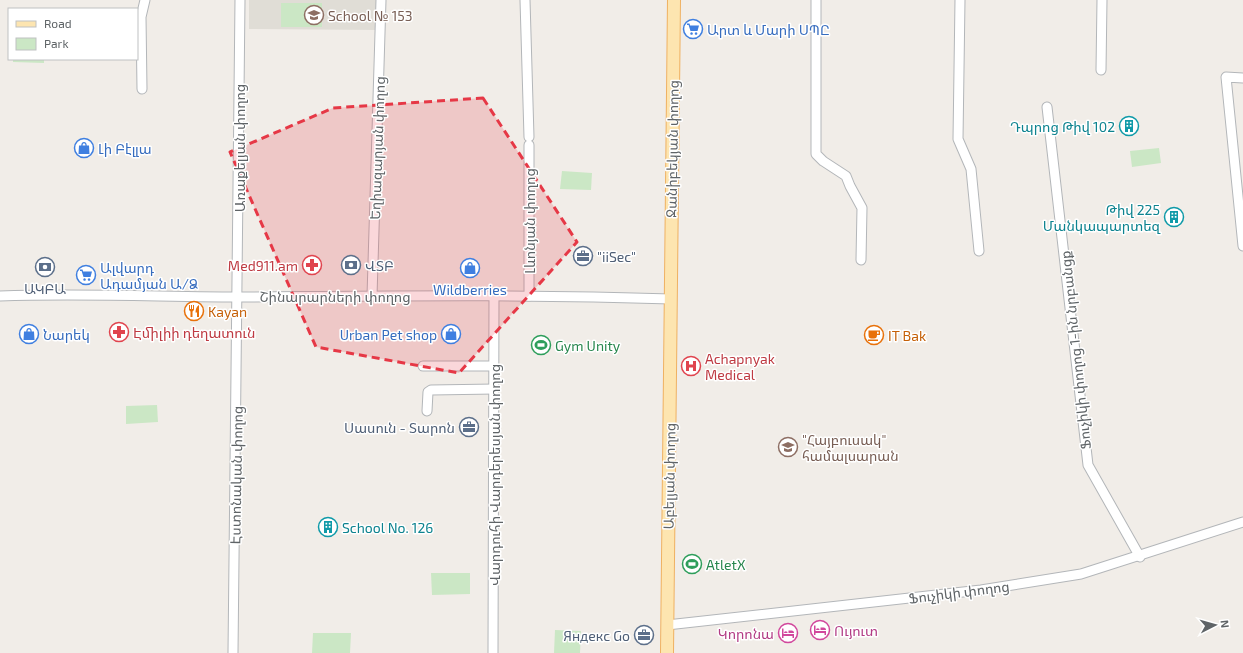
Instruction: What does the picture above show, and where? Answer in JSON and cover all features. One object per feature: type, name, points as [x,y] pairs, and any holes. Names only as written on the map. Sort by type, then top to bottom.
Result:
[{"type":"main road","name":"Ջանիբեկյան փողոց","points":[[671,299],[674,0]]},
{"type":"main road","name":"Աբելյան փողոց","points":[[667,653],[671,299]]},
{"type":"street","points":[[142,89],[141,17],[145,0]]},
{"type":"street","name":"Առաքելյան փողոց","points":[[238,297],[240,0]]},
{"type":"street","name":"Եղիազարյան փողոց","points":[[372,296],[381,0]]},
{"type":"street","name":"Լևոնյան փողոց","points":[[526,0],[529,141],[529,296]]},
{"type":"street","points":[[816,0],[816,154],[823,161],[846,176],[860,203],[862,212],[861,260]]},
{"type":"street","points":[[960,0],[958,139],[971,169],[979,251]]},
{"type":"street","points":[[1101,70],[1102,0]]},
{"type":"street","points":[[1243,78],[1226,77],[1243,246]]},
{"type":"street","name":"Ֆուչիկի փողոց 1-ին նրբանցք","points":[[1047,107],[1088,465],[1140,556]]},
{"type":"street","name":"Շինարարների փողոց","points":[[0,296],[529,296],[671,299]]},
{"type":"street","name":"Վարդուհի Վարդերեսյան փողոց","points":[[493,653],[495,389],[494,296]]},
{"type":"street","name":"Էստոնական փողոց","points":[[233,653],[238,297]]},
{"type":"street","points":[[423,366],[494,366]]},
{"type":"street","points":[[427,411],[428,392],[431,390],[495,389]]},
{"type":"street","name":"Ֆուչիկի փողոց","points":[[667,625],[981,590],[1081,574],[1243,522]]},
{"type":"highlighted area","points":[[483,98],[577,242],[459,373],[316,347],[230,152],[333,108]]},
{"type":"shaded area","name":"School № 153","points":[[249,0],[378,0],[378,30],[249,29]]},
{"type":"green space","points":[[281,3],[322,3],[322,27],[281,27]]},
{"type":"green space","points":[[13,60],[44,60],[44,63],[13,62]]},
{"type":"green space","points":[[1159,148],[1161,163],[1132,167],[1130,151]]},
{"type":"green space","points":[[562,171],[592,173],[591,190],[560,189]]},
{"type":"green space","points":[[157,405],[158,422],[126,424],[126,406]]},
{"type":"green space","points":[[431,573],[470,573],[470,594],[432,595]]},
{"type":"green space","points":[[555,630],[581,631],[580,653],[554,653]]},
{"type":"green space","points":[[313,633],[351,633],[350,653],[312,653]]},
{"type":"place","name":"School № 153","points":[[314,15]]},
{"type":"place","name":"Արտ և Մարի ՍՊԸ","points":[[693,29]]},
{"type":"place","name":"Դպրոց Թիվ 102","points":[[1129,126]]},
{"type":"place","name":"Լի Բէլլա","points":[[84,148]]},
{"type":"place","name":"Թիվ 225 Մանկապարտեզ","points":[[1174,217]]},
{"type":"place","name":"\"iiSec\"","points":[[583,256]]},
{"type":"place","name":"Med911.am","points":[[312,265]]},
{"type":"place","name":"ՎՏԲ","points":[[351,265]]},
{"type":"place","name":"ԱԿԲԱ","points":[[45,267]]},
{"type":"place","name":"Wildberries","points":[[470,268]]},
{"type":"place","name":"Ալվարդ Ադամյան Ա/Ձ","points":[[86,275]]},
{"type":"place","name":"Kayan","points":[[194,311]]},
{"type":"place","name":"Էմիլիի դեղատուն","points":[[119,332]]},
{"type":"place","name":"Նարեկ","points":[[29,334]]},
{"type":"place","name":"Urban Pet shop","points":[[451,334]]},
{"type":"place","name":"IT Bak","points":[[874,335]]},
{"type":"place","name":"Gym Unity","points":[[541,345]]},
{"type":"place","name":"Achapnyak Medical","points":[[691,366]]},
{"type":"place","name":"Սասուն - Տարոն","points":[[469,427]]},
{"type":"place","name":"\"Հայբուսակ\" համալսարան","points":[[788,447]]},
{"type":"place","name":"School No. 126","points":[[328,527]]},
{"type":"place","name":"AtletX","points":[[692,564]]},
{"type":"place","name":"Ույուտ","points":[[820,630]]},
{"type":"place","name":"Կորոնա","points":[[788,633]]},
{"type":"place","name":"Яндекс Go","points":[[644,635]]}]
